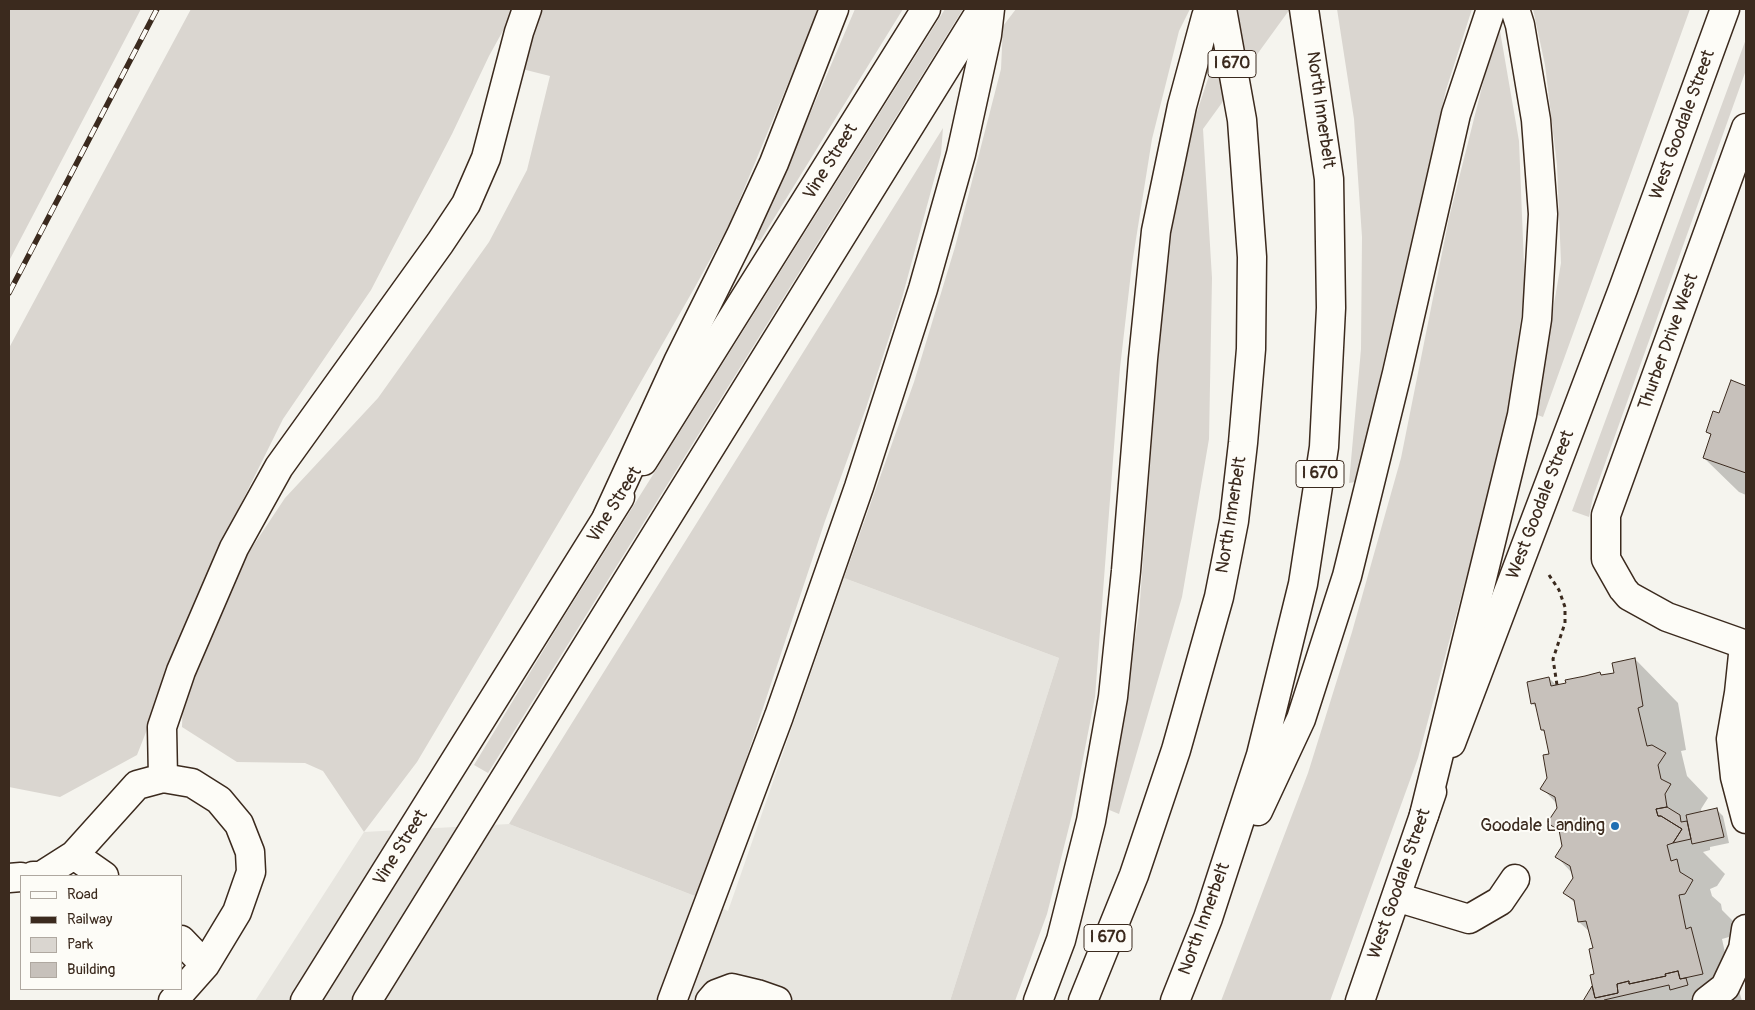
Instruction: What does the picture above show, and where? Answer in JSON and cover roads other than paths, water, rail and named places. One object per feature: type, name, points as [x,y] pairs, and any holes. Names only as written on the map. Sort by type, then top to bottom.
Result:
[{"type":"main road","points":[[163,778],[162,727],[181,671],[234,548],[279,467],[466,204],[486,158],[519,32],[527,9]]},
{"type":"main road","points":[[607,517],[678,362],[741,235],[774,163],[834,9]]},
{"type":"main road","name":"Vine Street","points":[[305,1001],[926,9]]},
{"type":"main road","points":[[367,1001],[982,9]]},
{"type":"main road","points":[[672,1001],[778,716],[859,487],[923,289],[960,154],[987,35],[990,9]]},
{"type":"main road","points":[[1038,1001],[1061,940],[1091,820],[1112,706],[1156,231],[1182,106],[1209,9]]},
{"type":"main road","name":"North Innerbelt","points":[[1083,1001],[1134,875],[1176,750],[1219,597],[1234,521],[1251,350],[1252,257],[1242,120],[1222,9]]},
{"type":"main road","points":[[1208,918],[1301,719],[1347,576],[1397,373],[1456,114],[1491,9]]},
{"type":"main road","points":[[1424,815],[1522,415],[1537,319],[1543,214],[1536,120],[1520,25],[1515,9]]},
{"type":"main road","name":"West Goodale Street","points":[[1360,1001],[1424,815],[1623,289],[1725,9]]},
{"type":"main road","name":"North Innerbelt","points":[[1176,1001],[1208,918],[1263,745],[1303,584],[1324,447],[1332,308],[1330,179],[1305,12]]},
{"type":"main road","name":"Thurber Drive West","points":[[1745,645],[1667,617],[1629,596],[1606,559],[1606,515],[1746,128]]},
{"type":"main road","points":[[1745,645],[1731,740],[1734,777],[1746,819]]},
{"type":"main road","points":[[43,875],[74,855],[137,785],[163,778],[192,783],[219,800],[239,824],[250,852],[250,872],[237,912],[205,965],[173,1001]]},
{"type":"main road","points":[[74,855],[103,875]]},
{"type":"main road","points":[[1396,897],[1468,919],[1500,901],[1515,879]]},
{"type":"main road","points":[[1706,1001],[1725,987],[1743,949],[1746,929]]},
{"type":"main road","points":[[182,941],[205,965]]},
{"type":"main road","points":[[710,1001],[716,994],[732,988],[777,1001]]},
{"type":"railway","points":[[9,293],[157,9]]},
{"type":"place","name":"Goodale Landing","points":[[1615,826]]}]
